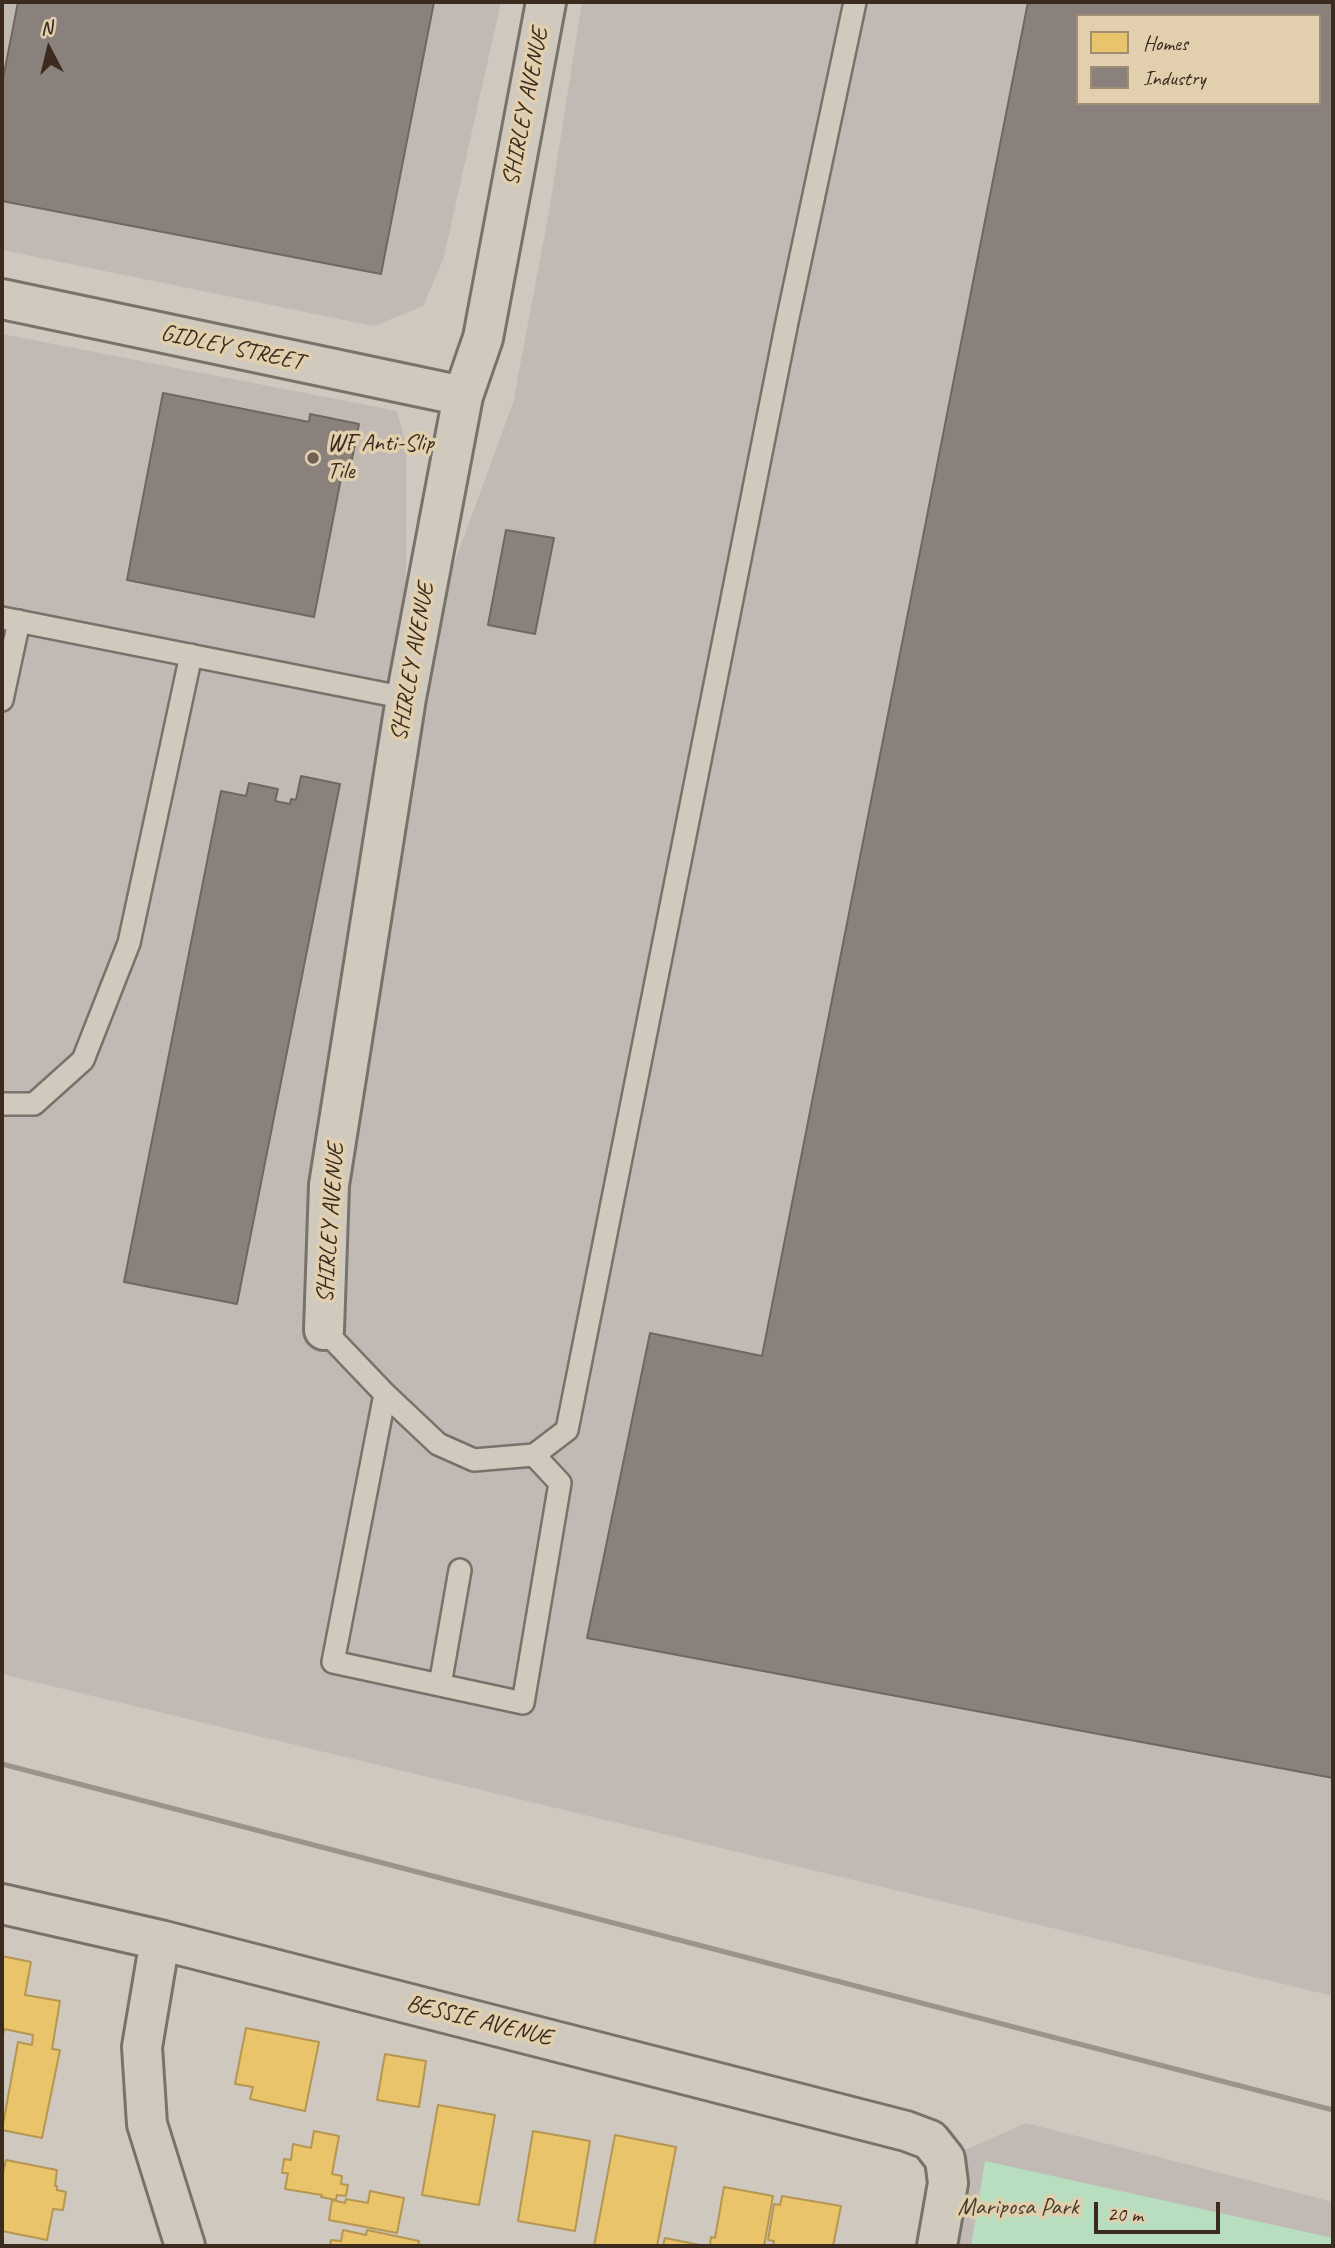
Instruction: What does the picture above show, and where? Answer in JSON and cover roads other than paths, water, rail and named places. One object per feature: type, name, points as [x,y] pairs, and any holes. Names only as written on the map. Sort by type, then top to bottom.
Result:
[{"type":"street","name":"SHIRLEY AVENUE","points":[[324,1330],[329,1185],[406,698],[463,396],[483,338],[546,2]]},
{"type":"street","name":"GIDLEY STREET","points":[[2,299],[463,396]]},
{"type":"street","name":"BESSIE AVENUE","points":[[2,1904],[160,1940],[906,2131],[930,2140],[945,2159],[948,2183],[937,2246]]},
{"type":"street","points":[[160,1940],[142,2047],[147,2124],[185,2246]]},
{"type":"lane","points":[[324,1330],[385,1394],[438,1444],[474,1460],[534,1455],[567,1430],[785,336],[855,2]]},
{"type":"lane","points":[[2,700],[10,619],[406,698]]},
{"type":"lane","points":[[2,1104],[34,1104],[83,1060],[129,943],[191,655]]},
{"type":"lane","points":[[385,1394],[333,1662],[523,1703],[560,1483],[534,1455]]},
{"type":"lane","points":[[440,1685],[460,1570]]},
{"type":"railway","points":[[2,1764],[1333,2110]]},
{"type":"place","name":"WF Anti-Slip Tile","points":[[313,458]]},
{"type":"park label","name":"Mariposa Park","points":[[1018,2208]]}]
